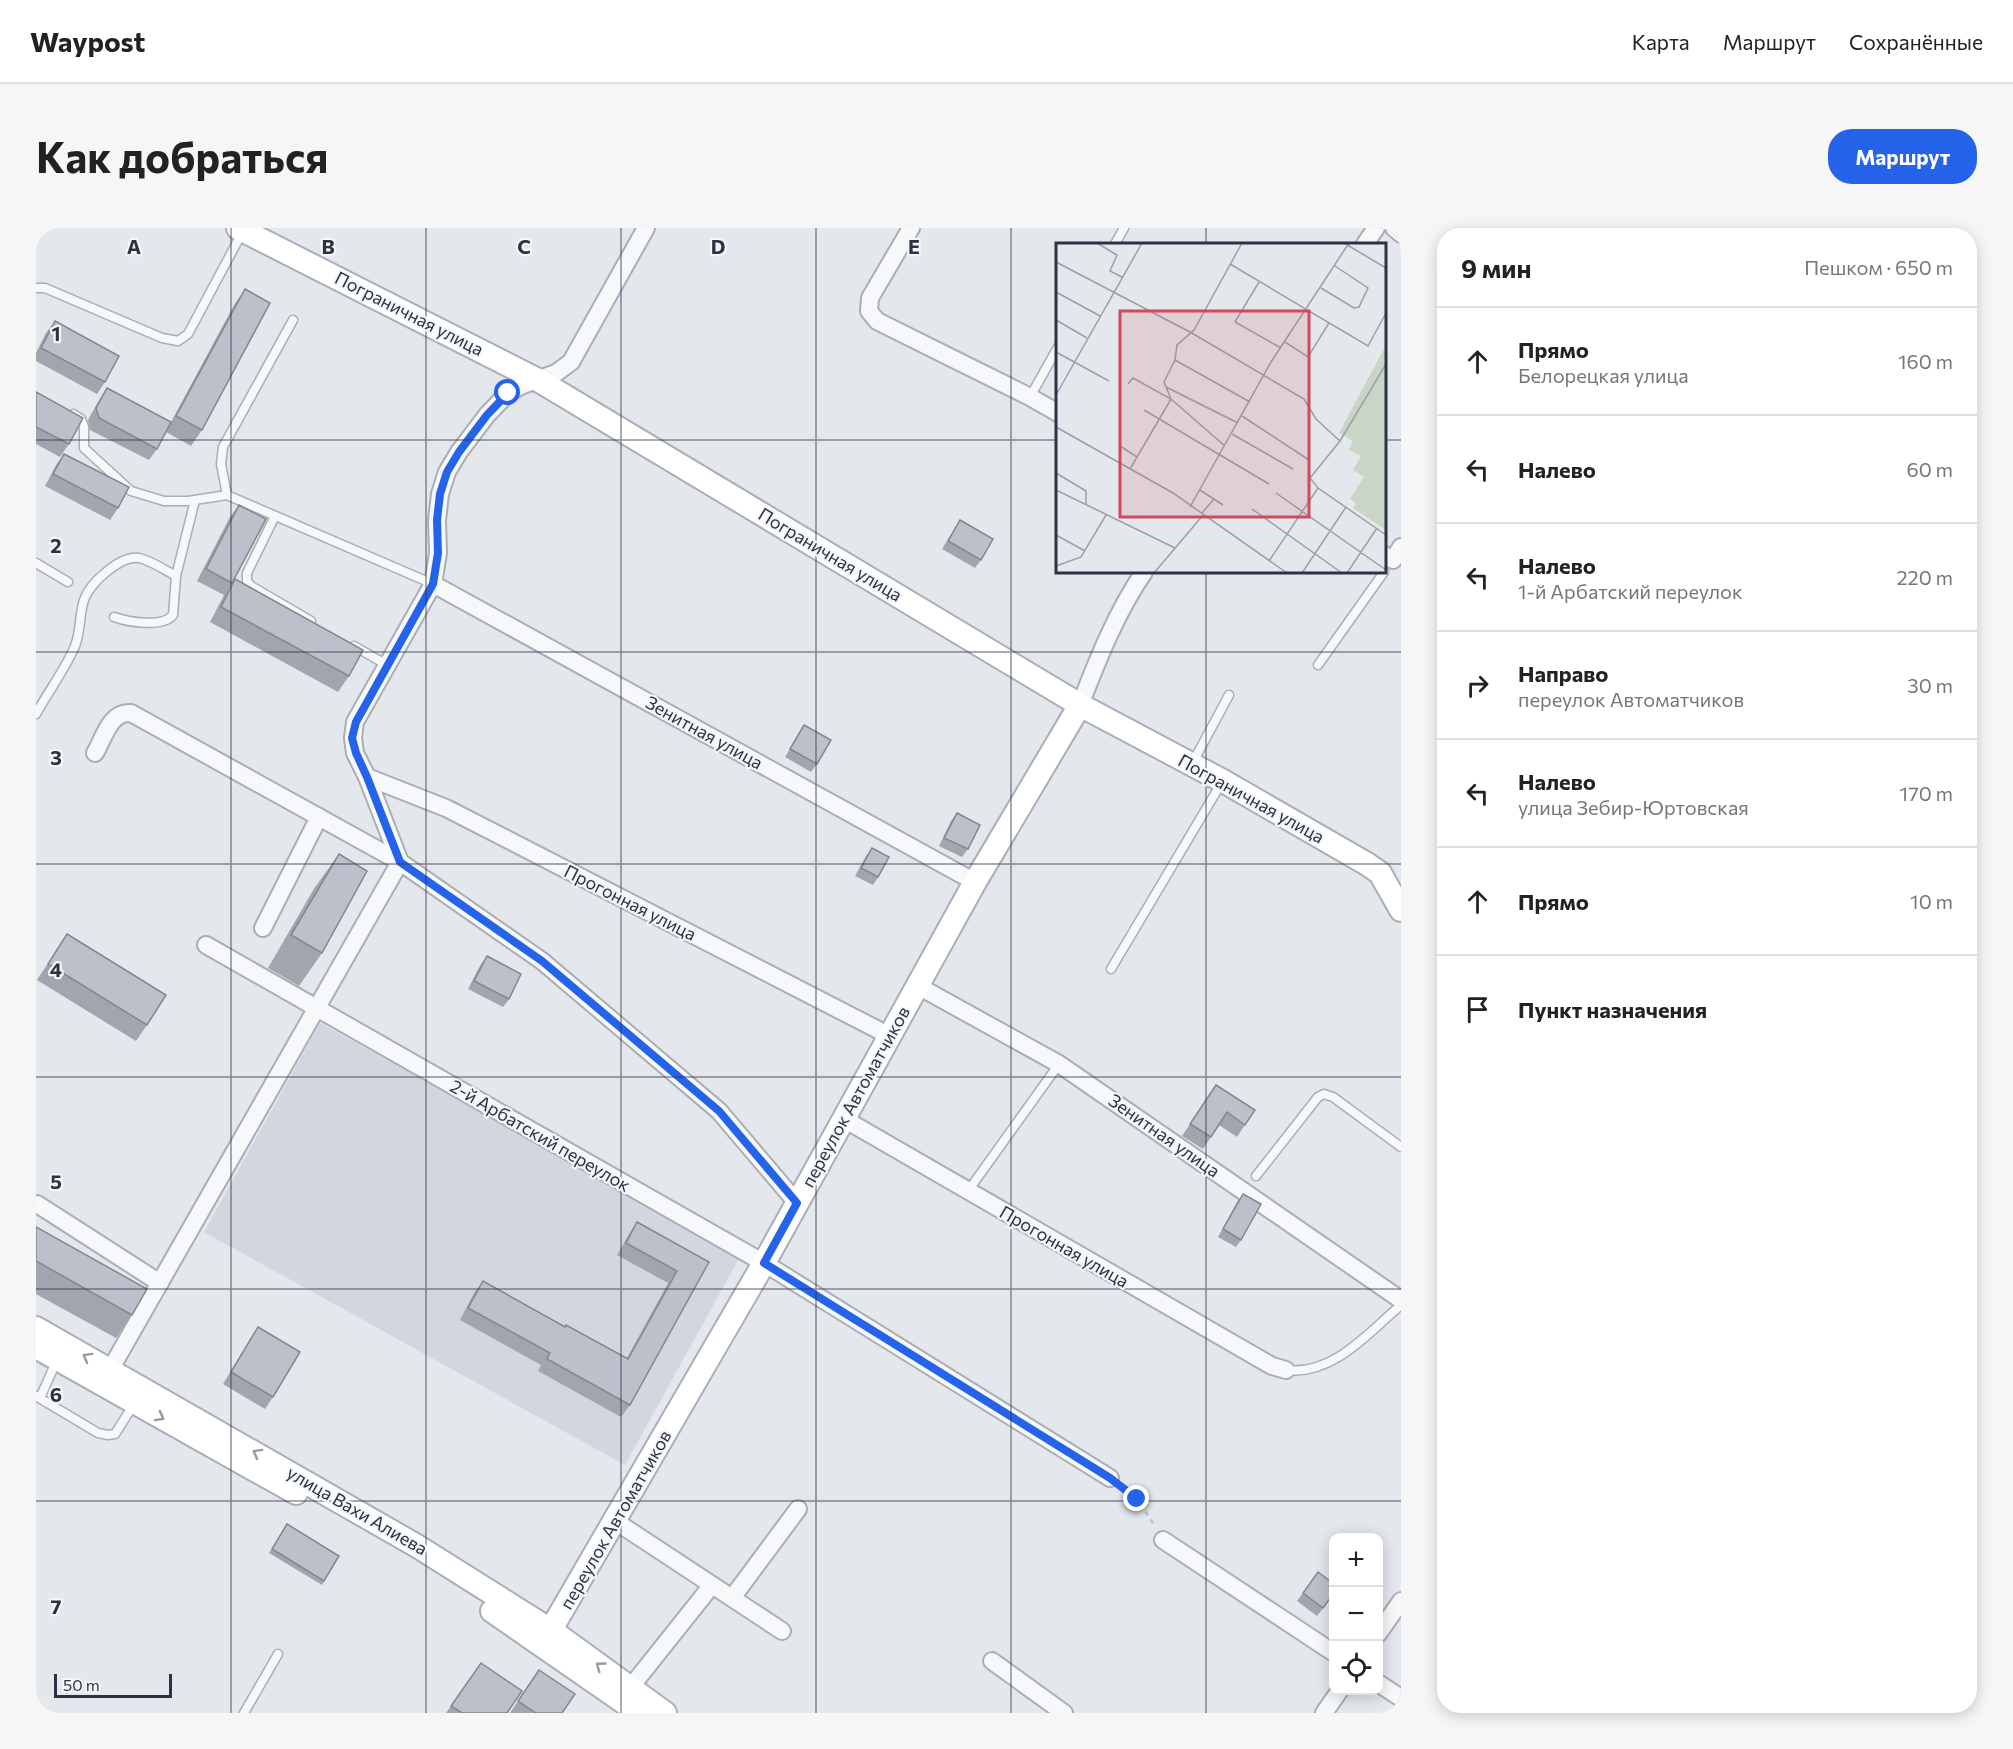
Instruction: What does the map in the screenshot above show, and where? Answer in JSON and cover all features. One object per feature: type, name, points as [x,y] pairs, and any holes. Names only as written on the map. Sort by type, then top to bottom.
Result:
[{"type":"street","points":[[400,862],[352,738],[356,722],[433,584],[438,553],[437,520],[440,494],[447,472],[487,415],[508,393],[556,373],[571,362],[645,228]]},
{"type":"street","points":[[911,228],[870,298],[869,311],[877,321],[1056,412]]},
{"type":"street","points":[[1366,243],[1376,228]]},
{"type":"street","points":[[1394,228],[1401,234]]},
{"type":"street","name":"Пограничная улица","points":[[240,229],[538,380],[1080,705],[1222,781],[1380,873],[1401,910]]},
{"type":"street","points":[[1080,705],[1098,659],[1128,596],[1143,573]]},
{"type":"street","name":"Зенитная улица","points":[[433,584],[975,882]]},
{"type":"street","name":"переулок Автоматчиков","points":[[547,1638],[764,1263],[975,882],[1080,705]]},
{"type":"street","points":[[95,753],[115,717],[123,712],[131,713],[400,862],[542,961],[719,1111],[797,1203]]},
{"type":"street","name":"Прогонная улица","points":[[367,777],[446,808],[890,1036]]},
{"type":"street","points":[[263,928],[319,817]]},
{"type":"street","points":[[110,1370],[400,862]]},
{"type":"street","name":"2-й Арбатский переулок","points":[[206,945],[764,1263],[1110,1478]]},
{"type":"street","name":"Зенитная улица","points":[[918,986],[1059,1064],[1401,1303]]},
{"type":"street","name":"Прогонная улица","points":[[844,1119],[1272,1366],[1287,1370]]},
{"type":"street","points":[[37,1204],[160,1284]]},
{"type":"street","name":"улица Вахи Алиева","points":[[36,1328],[417,1546],[547,1638],[633,1703],[665,1713]]},
{"type":"street","name":"улица Вахи Алиева","points":[[36,1347],[353,1524],[547,1638]]},
{"type":"street","points":[[732,1598],[798,1509]]},
{"type":"street","points":[[615,1521],[782,1631]]},
{"type":"street","points":[[1163,1540],[1329,1650]]},
{"type":"street","points":[[633,1703],[712,1585]]},
{"type":"street","points":[[1383,1627],[1401,1601]]},
{"type":"street","points":[[992,1661],[1064,1713]]},
{"type":"street","points":[[1383,1686],[1401,1698]]},
{"type":"street","points":[[1324,1713],[1337,1695]]},
{"type":"lane","points":[[1116,243],[1124,228]]},
{"type":"lane","points":[[36,288],[45,288],[162,338],[178,341],[188,334],[240,229]]},
{"type":"lane","points":[[227,495],[221,464],[223,447],[293,320]]},
{"type":"lane","points":[[1029,397],[1056,350]]},
{"type":"lane","points":[[63,409],[81,419],[84,427],[84,448],[131,491],[164,501],[195,500],[227,495],[433,584]]},
{"type":"lane","points":[[114,617],[129,622],[170,620],[173,615],[176,576],[195,500]]},
{"type":"lane","points":[[275,516],[247,573],[247,581],[251,586],[319,626]]},
{"type":"lane","points":[[36,714],[75,646],[88,589],[101,576],[128,559],[136,558],[145,560],[176,576]]},
{"type":"lane","points":[[36,563],[68,582]]},
{"type":"lane","points":[[1318,665],[1383,573]]},
{"type":"lane","points":[[348,643],[387,665]]},
{"type":"lane","points":[[1191,765],[1229,695]]},
{"type":"lane","points":[[1112,969],[1222,781]]},
{"type":"lane","points":[[968,1191],[1059,1064]]},
{"type":"lane","points":[[1256,1176],[1318,1096],[1324,1094],[1333,1097],[1401,1148]]},
{"type":"lane","points":[[1287,1370],[1300,1372],[1323,1365],[1344,1354],[1401,1303]]},
{"type":"lane","points":[[57,1359],[38,1397],[98,1433],[115,1434],[135,1403]]},
{"type":"lane","points":[[244,1713],[278,1654]]},
{"type":"path","points":[[1110,1478],[1137,1499],[1163,1540]]},
{"type":"shaded area","points":[[320,1023],[741,1255],[625,1465],[204,1232]]},
{"type":"building","points":[[245,289],[270,303],[202,430],[176,416]]},
{"type":"building","points":[[55,321],[119,356],[105,382],[41,348]]},
{"type":"building","points":[[107,388],[171,422],[157,449],[99,418],[96,408]]},
{"type":"building","points":[[36,392],[83,418],[69,444],[36,427]]},
{"type":"building","points":[[64,454],[129,487],[118,508],[53,474]]},
{"type":"building","points":[[239,505],[266,519],[232,583],[206,569]]},
{"type":"building","points":[[960,520],[993,539],[981,560],[948,541]]},
{"type":"building","points":[[235,579],[363,650],[349,676],[221,607]]},
{"type":"building","points":[[804,725],[831,740],[817,764],[790,749]]},
{"type":"building","points":[[957,813],[980,825],[968,849],[944,838]]},
{"type":"building","points":[[872,848],[889,857],[878,877],[861,868]]},
{"type":"building","points":[[339,854],[367,871],[322,953],[291,935]]},
{"type":"building","points":[[67,934],[166,995],[147,1025],[48,964]]},
{"type":"building","points":[[487,956],[521,974],[509,999],[474,981]]},
{"type":"building","points":[[1216,1085],[1255,1110],[1245,1125],[1227,1112],[1211,1137],[1190,1124]]},
{"type":"building","points":[[1243,1194],[1261,1204],[1241,1240],[1223,1229]]},
{"type":"building","points":[[637,1222],[709,1262],[630,1405],[547,1359],[550,1353],[468,1308],[483,1281],[628,1359],[677,1271],[626,1243]]},
{"type":"building","points":[[36,1227],[147,1289],[132,1315],[36,1261]]},
{"type":"building","points":[[258,1327],[300,1352],[273,1397],[231,1372]]},
{"type":"building","points":[[287,1524],[339,1556],[324,1581],[272,1549]]},
{"type":"building","points":[[1318,1572],[1329,1580],[1329,1600],[1323,1608],[1303,1593]]},
{"type":"building","points":[[481,1663],[522,1691],[507,1713],[462,1713],[451,1706]]},
{"type":"building","points":[[539,1670],[575,1694],[562,1713],[536,1713],[518,1701]]},
{"type":"route","points":[[508,393],[487,415],[447,472],[440,494],[437,520],[438,553],[433,584],[356,722],[352,738],[400,862],[542,961],[719,1111],[797,1203],[764,1263],[1110,1478],[1137,1499]]}]
